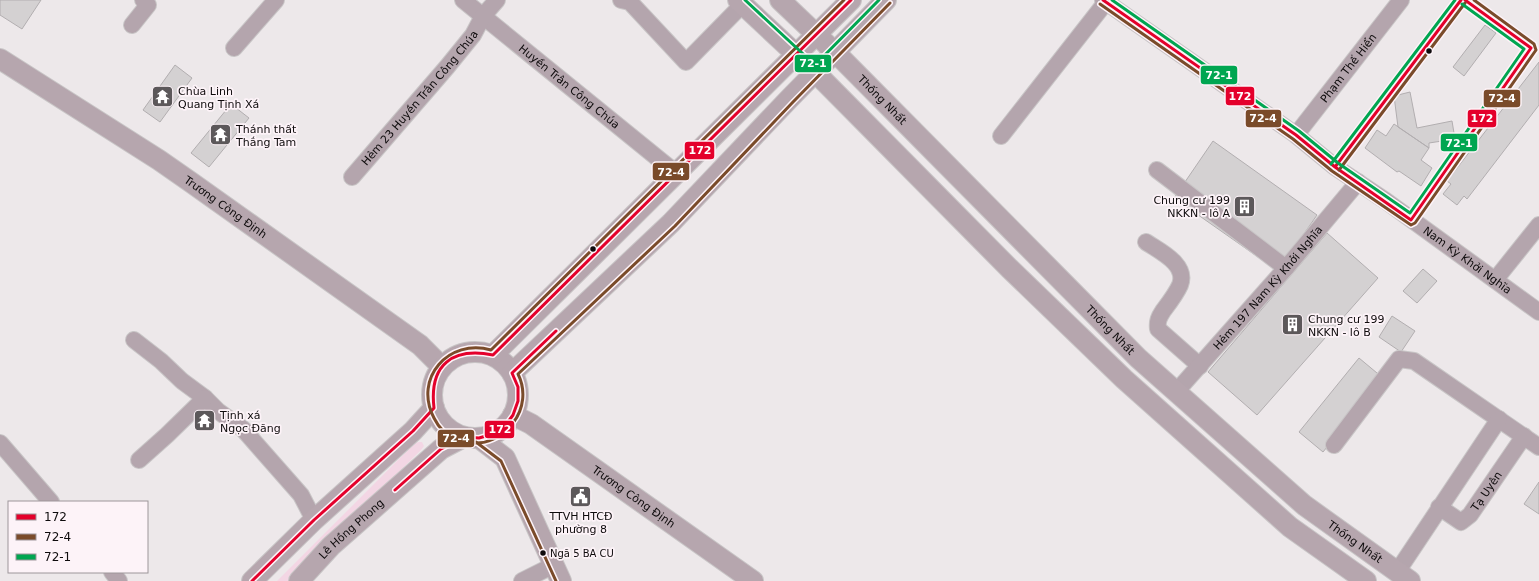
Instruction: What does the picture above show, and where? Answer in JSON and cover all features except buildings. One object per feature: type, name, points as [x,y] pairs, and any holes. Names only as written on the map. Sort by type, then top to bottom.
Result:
[{"type":"main road","name":"Thống Nhất","points":[[780,0],[834,52],[1138,358],[1304,505],[1403,576]]},
{"type":"main road","points":[[492,355],[852,0]]},
{"type":"main road","points":[[512,373],[671,223],[834,52],[886,0]]},
{"type":"main road","points":[[741,2],[815,72],[1009,268],[1124,379],[1290,526],[1366,581]]},
{"type":"main road","name":"Trương Công Định","points":[[0,59],[159,160],[420,345],[442,367]]},
{"type":"main road","points":[[1009,268],[1028,247]]},
{"type":"main road","points":[[471,437],[493,434],[505,426],[513,415],[518,401],[518,387],[512,373],[504,363],[492,355],[479,352],[465,352],[452,358],[442,367],[435,380],[432,393],[434,408],[441,421],[451,431],[471,437],[505,458],[558,573]]},
{"type":"main road","points":[[252,581],[314,520],[413,431],[434,408]]},
{"type":"main road","name":"Trương Công Định","points":[[513,415],[531,424],[753,581]]},
{"type":"main road","name":"Lê Hồng Phong","points":[[299,581],[331,546],[441,449],[471,437]]},
{"type":"main road","points":[[1290,526],[1304,505]]},
{"type":"street","points":[[132,25],[148,5],[143,0]]},
{"type":"street","points":[[234,48],[276,0]]},
{"type":"street","name":"Huyền Trân Công Chúa","points":[[463,0],[676,173]]},
{"type":"street","name":"Hẻm 23 Huyền Trân Công Chúa","points":[[352,177],[447,67],[472,35],[483,16],[497,0]]},
{"type":"street","points":[[621,0],[630,2],[686,62],[741,2]]},
{"type":"street","name":"Phạm Thế Hiển","points":[[1296,136],[1401,0]]},
{"type":"street","points":[[1001,136],[1104,1]]},
{"type":"street","name":"Nam Kỳ Khởi Nghĩa","points":[[1104,1],[1296,136],[1335,167],[1539,312]]},
{"type":"street","points":[[1157,170],[1286,268]]},
{"type":"street","name":"Hẻm 197 Nam Kỳ Khởi Nghĩa","points":[[1176,392],[1286,268],[1358,182]]},
{"type":"street","points":[[1495,280],[1539,225]]},
{"type":"street","points":[[1146,242],[1173,261],[1179,269],[1182,278],[1177,291],[1158,318],[1158,328],[1200,366]]},
{"type":"street","points":[[134,340],[161,361],[182,381],[205,398],[218,411],[243,429],[301,495],[314,520]]},
{"type":"street","points":[[1334,445],[1400,359],[1414,361],[1539,447]]},
{"type":"street","points":[[139,460],[205,398]]},
{"type":"street","points":[[1403,576],[1439,507],[1499,419]]},
{"type":"street","name":"Tạ Uyên","points":[[1439,507],[1461,522],[1470,515],[1524,436]]},
{"type":"street","points":[[0,443],[50,501]]},
{"type":"street","points":[[113,573],[119,581]]},
{"type":"street","points":[[522,581],[558,573]]},
{"type":"shaded area","points":[[422,442],[424,446],[421,450],[290,581],[277,581],[415,443]]},
{"type":"transit line","name":"72-1","points":[[745,0],[815,65],[879,0]]},
{"type":"transit line","name":"72-4","points":[[844,0],[491,350],[476,348],[461,350],[449,356],[439,364],[432,376],[428,389],[429,403],[434,418],[445,432],[450,436],[468,442],[481,443],[499,436],[509,428],[517,418],[522,406],[523,393],[521,380],[518,374],[675,226],[890,3]]},
{"type":"transit line","name":"172","points":[[252,581],[314,520],[413,431],[434,408],[433,393],[435,380],[446,362],[455,357],[466,354],[478,353],[493,355],[851,0]]},
{"type":"transit line","name":"172","points":[[1103,0],[1296,135],[1335,167],[1411,220],[1531,48],[1465,0]]},
{"type":"transit line","name":"72-1","points":[[1112,0],[1299,131],[1338,163],[1410,213],[1524,49],[1462,4]]},
{"type":"transit line","name":"72-1","points":[[1331,164],[1455,0]]},
{"type":"transit line","name":"172","points":[[1335,167],[1461,0]]},
{"type":"transit line","name":"72-4","points":[[1100,4],[1293,139],[1332,171],[1411,225],[1415,223],[1536,50],[1534,44],[1474,0]]},
{"type":"transit line","name":"72-4","points":[[1339,170],[1465,3]]},
{"type":"transit line","name":"172","points":[[395,490],[441,449],[464,437],[479,438],[493,434],[505,426],[513,415],[518,401],[518,387],[512,373],[556,331]]},
{"type":"transit line","name":"72-4","points":[[476,442],[501,461],[556,581]]},
{"type":"place","name":"Chùa Linh Quang Tịnh Xá","points":[[163,97]]},
{"type":"place","name":"Thánh thất Thắng Tam","points":[[220,135]]},
{"type":"place","name":"Chung cư 199 NKKN - lô A","points":[[1245,206]]},
{"type":"place","name":"Chung cư 199 NKKN - lô B","points":[[1292,325]]},
{"type":"place","name":"Tịnh xá Ngọc Đăng","points":[[205,421]]},
{"type":"place","name":"TTVH HTCĐ phường 8","points":[[581,496]]},
{"type":"place","name":"Ngã 5 BA CU","points":[[543,553]]}]
